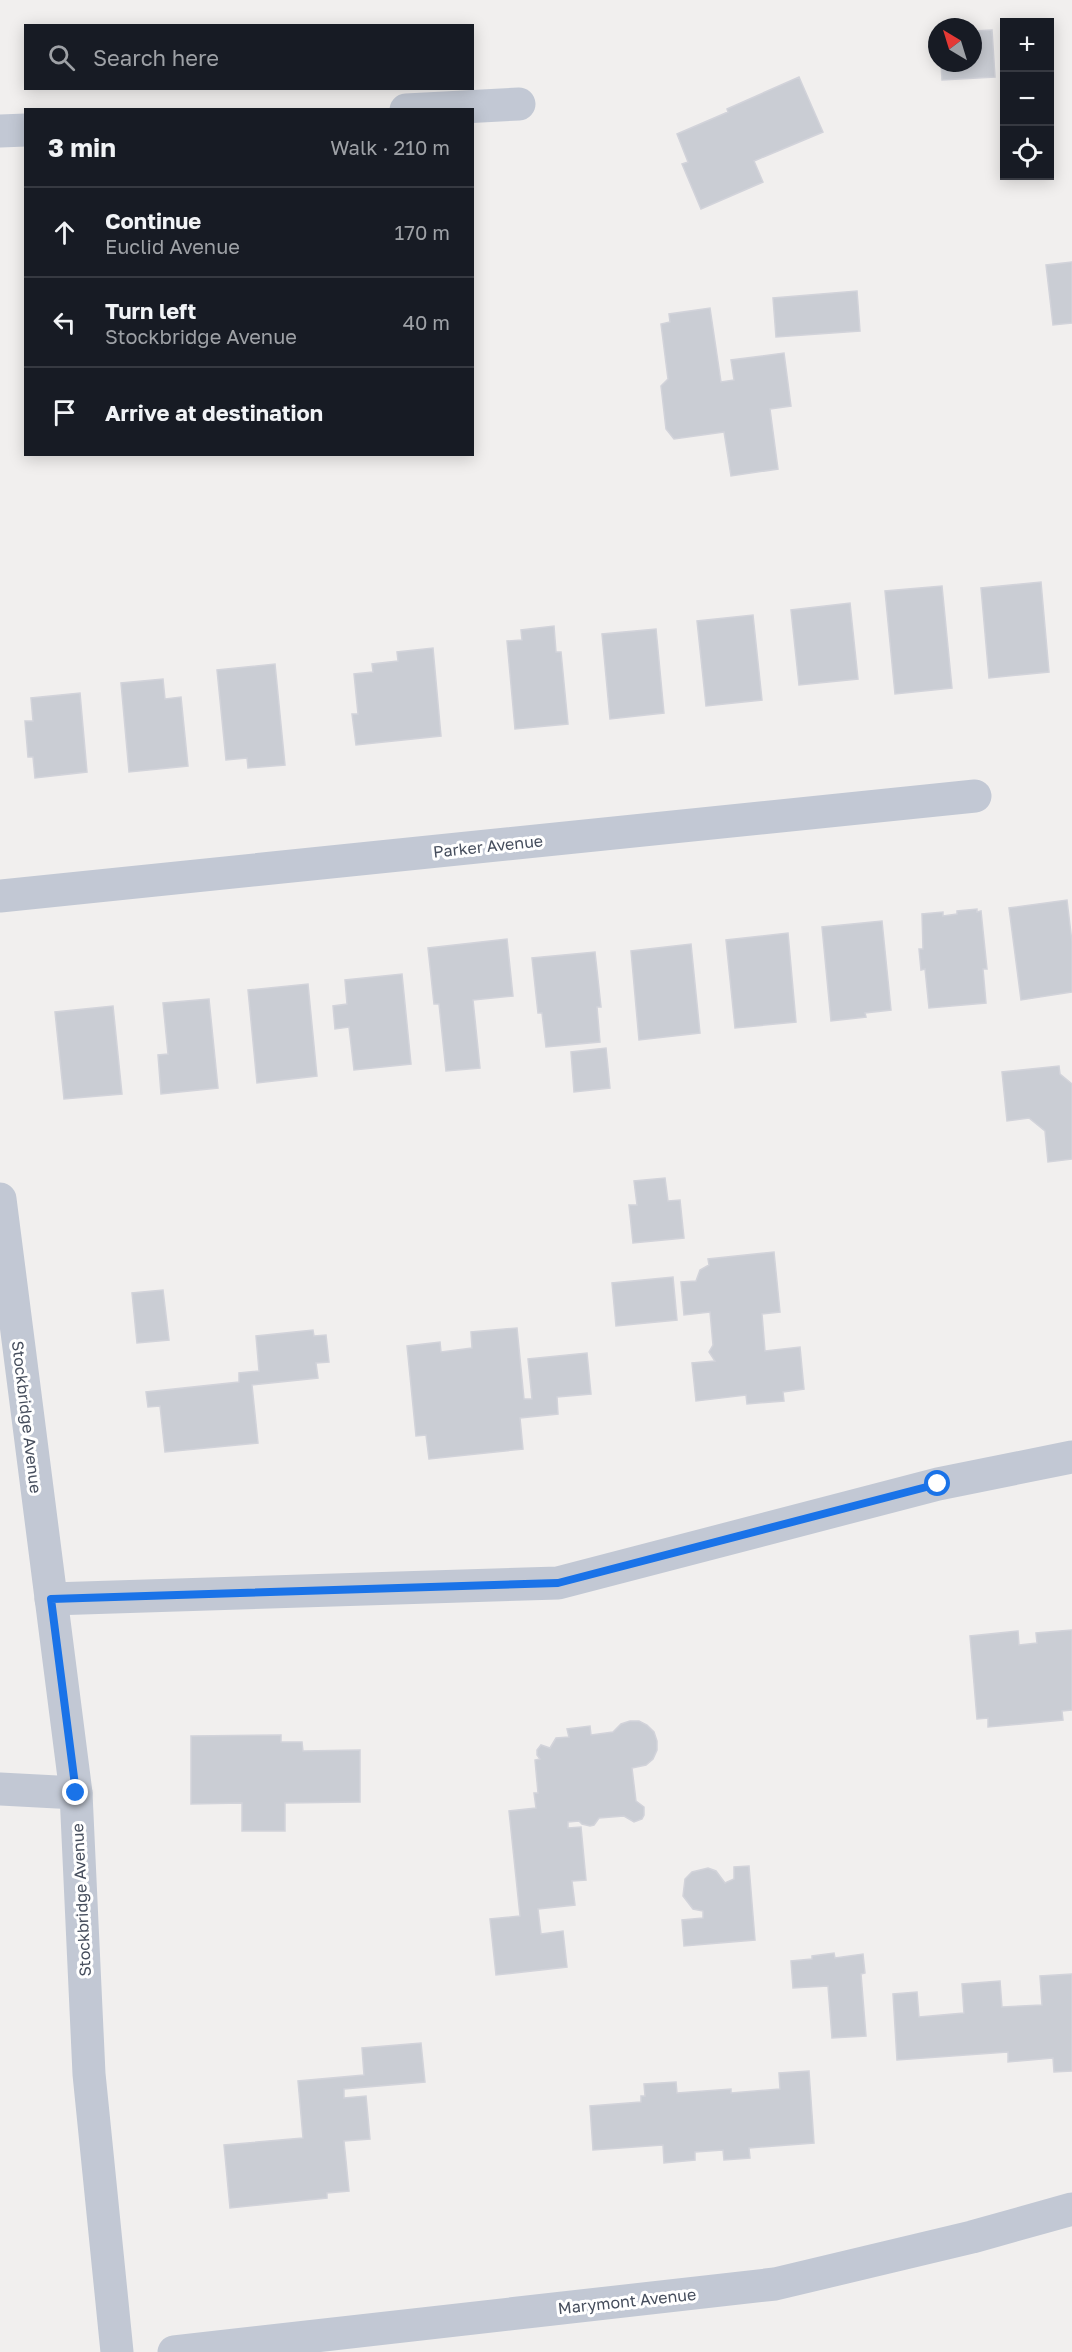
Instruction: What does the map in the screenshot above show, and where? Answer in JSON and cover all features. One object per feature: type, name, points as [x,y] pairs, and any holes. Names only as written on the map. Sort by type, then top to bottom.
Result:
[{"type":"street","points":[[444,108],[519,104]]},
{"type":"street","points":[[0,131],[24,130]]},
{"type":"street","name":"Parker Avenue","points":[[0,896],[975,796]]},
{"type":"street","name":"Stockbridge Avenue","points":[[0,1199],[76,1793],[89,2074],[117,2352]]},
{"type":"street","points":[[51,1599],[558,1583],[938,1484],[1072,1457]]},
{"type":"street","points":[[0,1789],[76,1793]]},
{"type":"street","name":"Marymont Avenue","points":[[174,2352],[775,2284],[972,2237],[1072,2209]]},
{"type":"building","points":[[992,30],[995,77],[942,80],[942,72],[982,72],[982,31]]},
{"type":"building","points":[[799,77],[823,132],[754,161],[763,182],[701,209],[682,164],[688,162],[677,134]]},
{"type":"building","points":[[1072,262],[1072,323],[1053,325],[1046,265]]},
{"type":"building","points":[[857,291],[860,331],[776,337],[773,298]]},
{"type":"building","points":[[710,308],[721,382],[734,380],[731,360],[784,353],[791,406],[770,409],[778,469],[731,476],[724,432],[674,439],[666,429],[661,386],[668,379],[661,324],[670,322],[669,314]]},
{"type":"building","points":[[1041,582],[1049,672],[989,678],[981,588]]},
{"type":"building","points":[[942,586],[952,688],[895,694],[885,591]]},
{"type":"building","points":[[850,603],[858,679],[799,685],[791,610]]},
{"type":"building","points":[[753,615],[762,700],[706,706],[697,621]]},
{"type":"building","points":[[554,626],[556,652],[561,652],[568,724],[515,729],[507,641],[522,640],[521,630]]},
{"type":"building","points":[[656,629],[664,713],[610,719],[602,634]]},
{"type":"building","points":[[433,648],[441,736],[356,745],[352,714],[358,714],[354,674],[373,672],[372,664],[398,661],[397,652]]},
{"type":"building","points":[[275,664],[285,765],[248,768],[247,758],[226,760],[217,670]]},
{"type":"building","points":[[163,679],[165,699],[181,697],[188,766],[129,772],[121,683]]},
{"type":"building","points":[[80,693],[87,772],[35,778],[33,757],[28,757],[25,721],[33,721],[31,698]]},
{"type":"building","points":[[1067,900],[1072,942],[1072,992],[1021,1000],[1009,908]]},
{"type":"building","points":[[977,909],[977,912],[981,911],[987,969],[983,969],[986,1003],[929,1008],[925,969],[921,970],[919,949],[923,949],[922,914],[943,912],[943,916],[957,914],[957,911]]},
{"type":"building","points":[[882,921],[891,1010],[865,1013],[866,1017],[831,1021],[822,927]]},
{"type":"building","points":[[788,933],[796,1022],[735,1028],[726,940]]},
{"type":"building","points":[[507,939],[513,996],[473,1000],[480,1068],[446,1071],[439,1004],[434,1004],[428,948]]},
{"type":"building","points":[[691,944],[700,1033],[639,1040],[631,951]]},
{"type":"building","points":[[595,952],[601,1007],[597,1007],[600,1042],[546,1047],[542,1013],[538,1013],[532,958]]},
{"type":"building","points":[[402,974],[411,1064],[354,1070],[349,1027],[335,1029],[333,1006],[347,1004],[345,980]]},
{"type":"building","points":[[308,984],[317,1076],[257,1083],[248,990]]},
{"type":"building","points":[[209,999],[218,1088],[161,1094],[158,1055],[168,1054],[163,1003]]},
{"type":"building","points":[[113,1006],[122,1094],[64,1099],[55,1012]]},
{"type":"building","points":[[606,1048],[610,1088],[574,1092],[571,1052]]},
{"type":"building","points":[[1059,1066],[1060,1074],[1072,1084],[1072,1159],[1048,1162],[1045,1131],[1029,1118],[1007,1121],[1002,1072]]},
{"type":"building","points":[[665,1178],[668,1201],[680,1200],[684,1238],[633,1243],[629,1205],[637,1205],[634,1181]]},
{"type":"building","points":[[774,1252],[780,1312],[762,1314],[765,1351],[800,1347],[804,1389],[783,1392],[784,1401],[747,1404],[746,1395],[696,1401],[692,1363],[715,1361],[709,1352],[713,1345],[710,1312],[684,1315],[681,1282],[696,1281],[700,1270],[709,1265],[708,1259]]},
{"type":"building","points":[[673,1277],[677,1320],[616,1326],[612,1283]]},
{"type":"building","points":[[163,1290],[169,1340],[137,1343],[132,1293]]},
{"type":"building","points":[[517,1328],[524,1399],[532,1399],[528,1359],[587,1353],[591,1394],[557,1397],[558,1414],[520,1418],[523,1449],[429,1459],[426,1435],[416,1436],[407,1346],[440,1342],[441,1352],[472,1348],[471,1332]]},
{"type":"building","points":[[313,1330],[314,1336],[326,1335],[329,1362],[316,1363],[318,1378],[252,1385],[258,1443],[165,1452],[160,1406],[148,1407],[146,1392],[239,1382],[239,1373],[259,1371],[256,1336]]},
{"type":"building","points":[[1072,1630],[1072,1710],[1062,1711],[1063,1720],[988,1727],[988,1718],[977,1719],[970,1636],[1018,1631],[1019,1645],[1037,1643],[1036,1633]]},
{"type":"building","points":[[639,1721],[647,1725],[654,1732],[657,1741],[657,1750],[653,1759],[646,1765],[632,1768],[636,1801],[644,1807],[644,1815],[642,1819],[634,1822],[624,1816],[599,1818],[594,1825],[590,1826],[579,1821],[568,1822],[568,1828],[581,1827],[586,1880],[572,1881],[575,1905],[538,1909],[541,1934],[563,1931],[567,1967],[496,1975],[490,1919],[520,1916],[509,1811],[536,1808],[534,1793],[538,1793],[535,1760],[540,1759],[537,1750],[541,1745],[550,1748],[556,1738],[569,1737],[567,1729],[590,1726],[591,1735],[613,1732],[621,1724]]},
{"type":"building","points":[[281,1735],[281,1742],[302,1742],[303,1751],[360,1750],[360,1802],[285,1803],[285,1831],[242,1831],[242,1803],[191,1804],[191,1736]]},
{"type":"building","points":[[749,1866],[755,1940],[684,1946],[682,1920],[703,1918],[703,1911],[693,1909],[683,1896],[685,1879],[692,1872],[708,1868],[716,1871],[725,1883],[734,1879],[734,1867]]},
{"type":"building","points":[[834,1953],[835,1958],[863,1954],[865,1973],[861,1974],[866,2036],[832,2038],[828,1986],[793,1988],[791,1961],[812,1959],[812,1956]]},
{"type":"building","points":[[1072,1974],[1072,2071],[1054,2072],[1053,2058],[1008,2062],[1008,2052],[897,2060],[893,1994],[917,1992],[919,2017],[964,2013],[962,1984],[1000,1981],[1002,2007],[1042,2005],[1040,1976]]},
{"type":"building","points":[[421,2043],[425,2082],[344,2089],[344,2098],[366,2096],[370,2139],[344,2141],[349,2191],[327,2193],[327,2198],[230,2208],[224,2145],[303,2138],[298,2081],[364,2075],[362,2048]]},
{"type":"building","points":[[809,2071],[814,2143],[749,2148],[750,2158],[724,2160],[723,2150],[695,2152],[695,2160],[664,2163],[663,2145],[593,2150],[590,2106],[641,2102],[641,2096],[645,2096],[644,2084],[676,2082],[677,2093],[731,2089],[731,2093],[780,2089],[779,2073]]},
{"type":"route","points":[[76,1793],[51,1599],[558,1583],[938,1484]]}]
